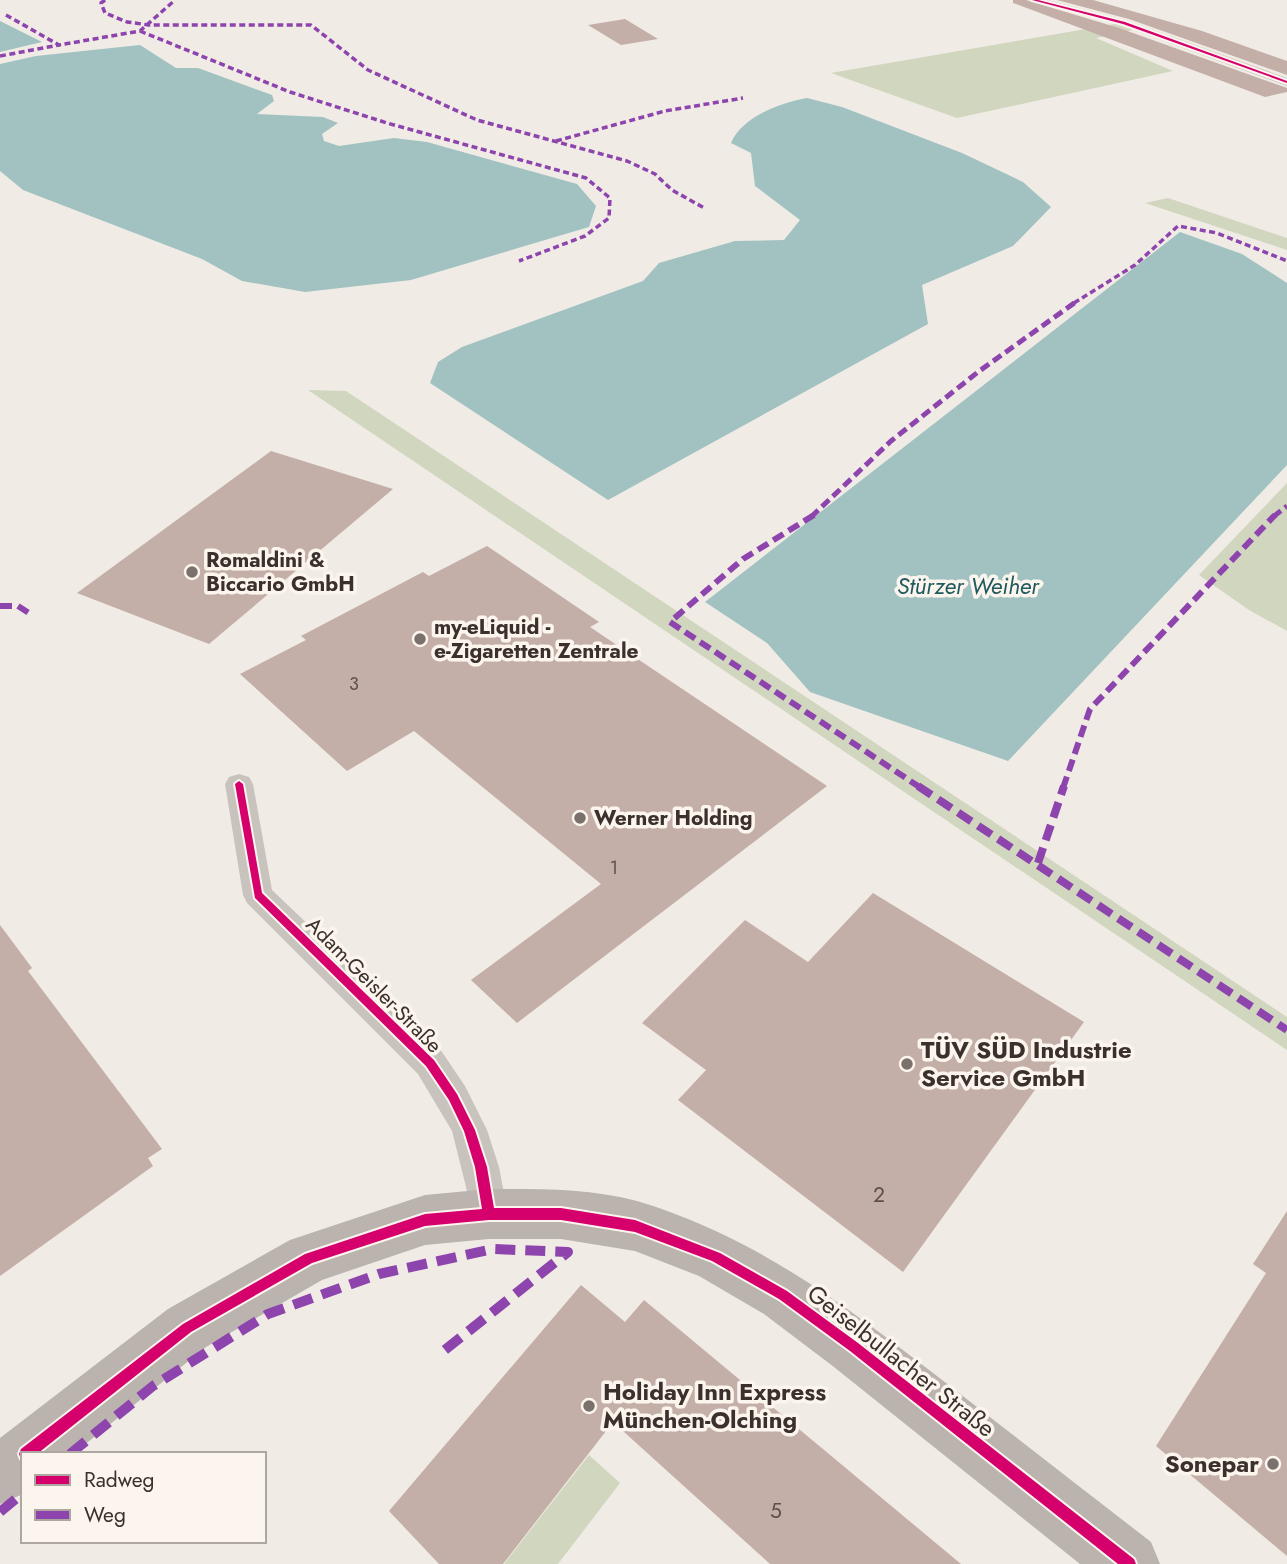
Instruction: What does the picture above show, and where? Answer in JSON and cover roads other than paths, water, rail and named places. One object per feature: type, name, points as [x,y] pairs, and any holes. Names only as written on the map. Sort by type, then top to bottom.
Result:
[{"type":"street","points":[[1034,0],[1124,23],[1287,82]]},
{"type":"street","name":"Adam-Geisler-Straße","points":[[239,785],[258,895],[430,1063],[453,1097],[469,1130],[481,1167],[489,1214]]},
{"type":"street","name":"Geiselbullacher Straße","points":[[28,1452],[187,1328],[309,1258],[368,1236],[425,1220],[489,1214],[561,1214],[635,1226],[716,1257],[783,1295],[854,1347],[1129,1564]]},
{"type":"street","name":"Geiselbullacher Straße","points":[[0,1474],[21,1457]]},
{"type":"water","points":[[0,21],[42,42],[0,52]]},
{"type":"water","points":[[140,45],[176,68],[198,68],[272,95],[274,101],[257,114],[323,117],[338,123],[322,134],[324,141],[339,146],[394,138],[427,142],[577,184],[596,206],[589,227],[411,280],[305,292],[242,281],[202,259],[23,190],[0,171],[0,64],[36,56]]},
{"type":"water","points":[[807,98],[842,107],[962,153],[1023,182],[1051,207],[1013,246],[922,285],[928,324],[608,500],[430,383],[438,362],[462,347],[643,281],[659,263],[735,241],[784,240],[800,220],[755,186],[751,153],[731,143],[744,125],[763,112]]},
{"type":"water","name":"Stürzer Weiher","points":[[1180,232],[1242,254],[1287,283],[1287,465],[1008,761],[810,692],[767,643],[705,602]]},
{"type":"place","name":"Romaldini & Biccario GmbH","points":[[192,572]]},
{"type":"place","name":"my-eLiquid - e-Zigaretten Zentrale","points":[[420,639]]},
{"type":"place","name":"Werner Holding","points":[[580,818]]},
{"type":"place","name":"TÜV SÜD Industrie Service GmbH","points":[[907,1064]]},
{"type":"place","name":"Holiday Inn Express München-Olching","points":[[589,1406]]},
{"type":"place","name":"Sonepar","points":[[1273,1464]]}]
